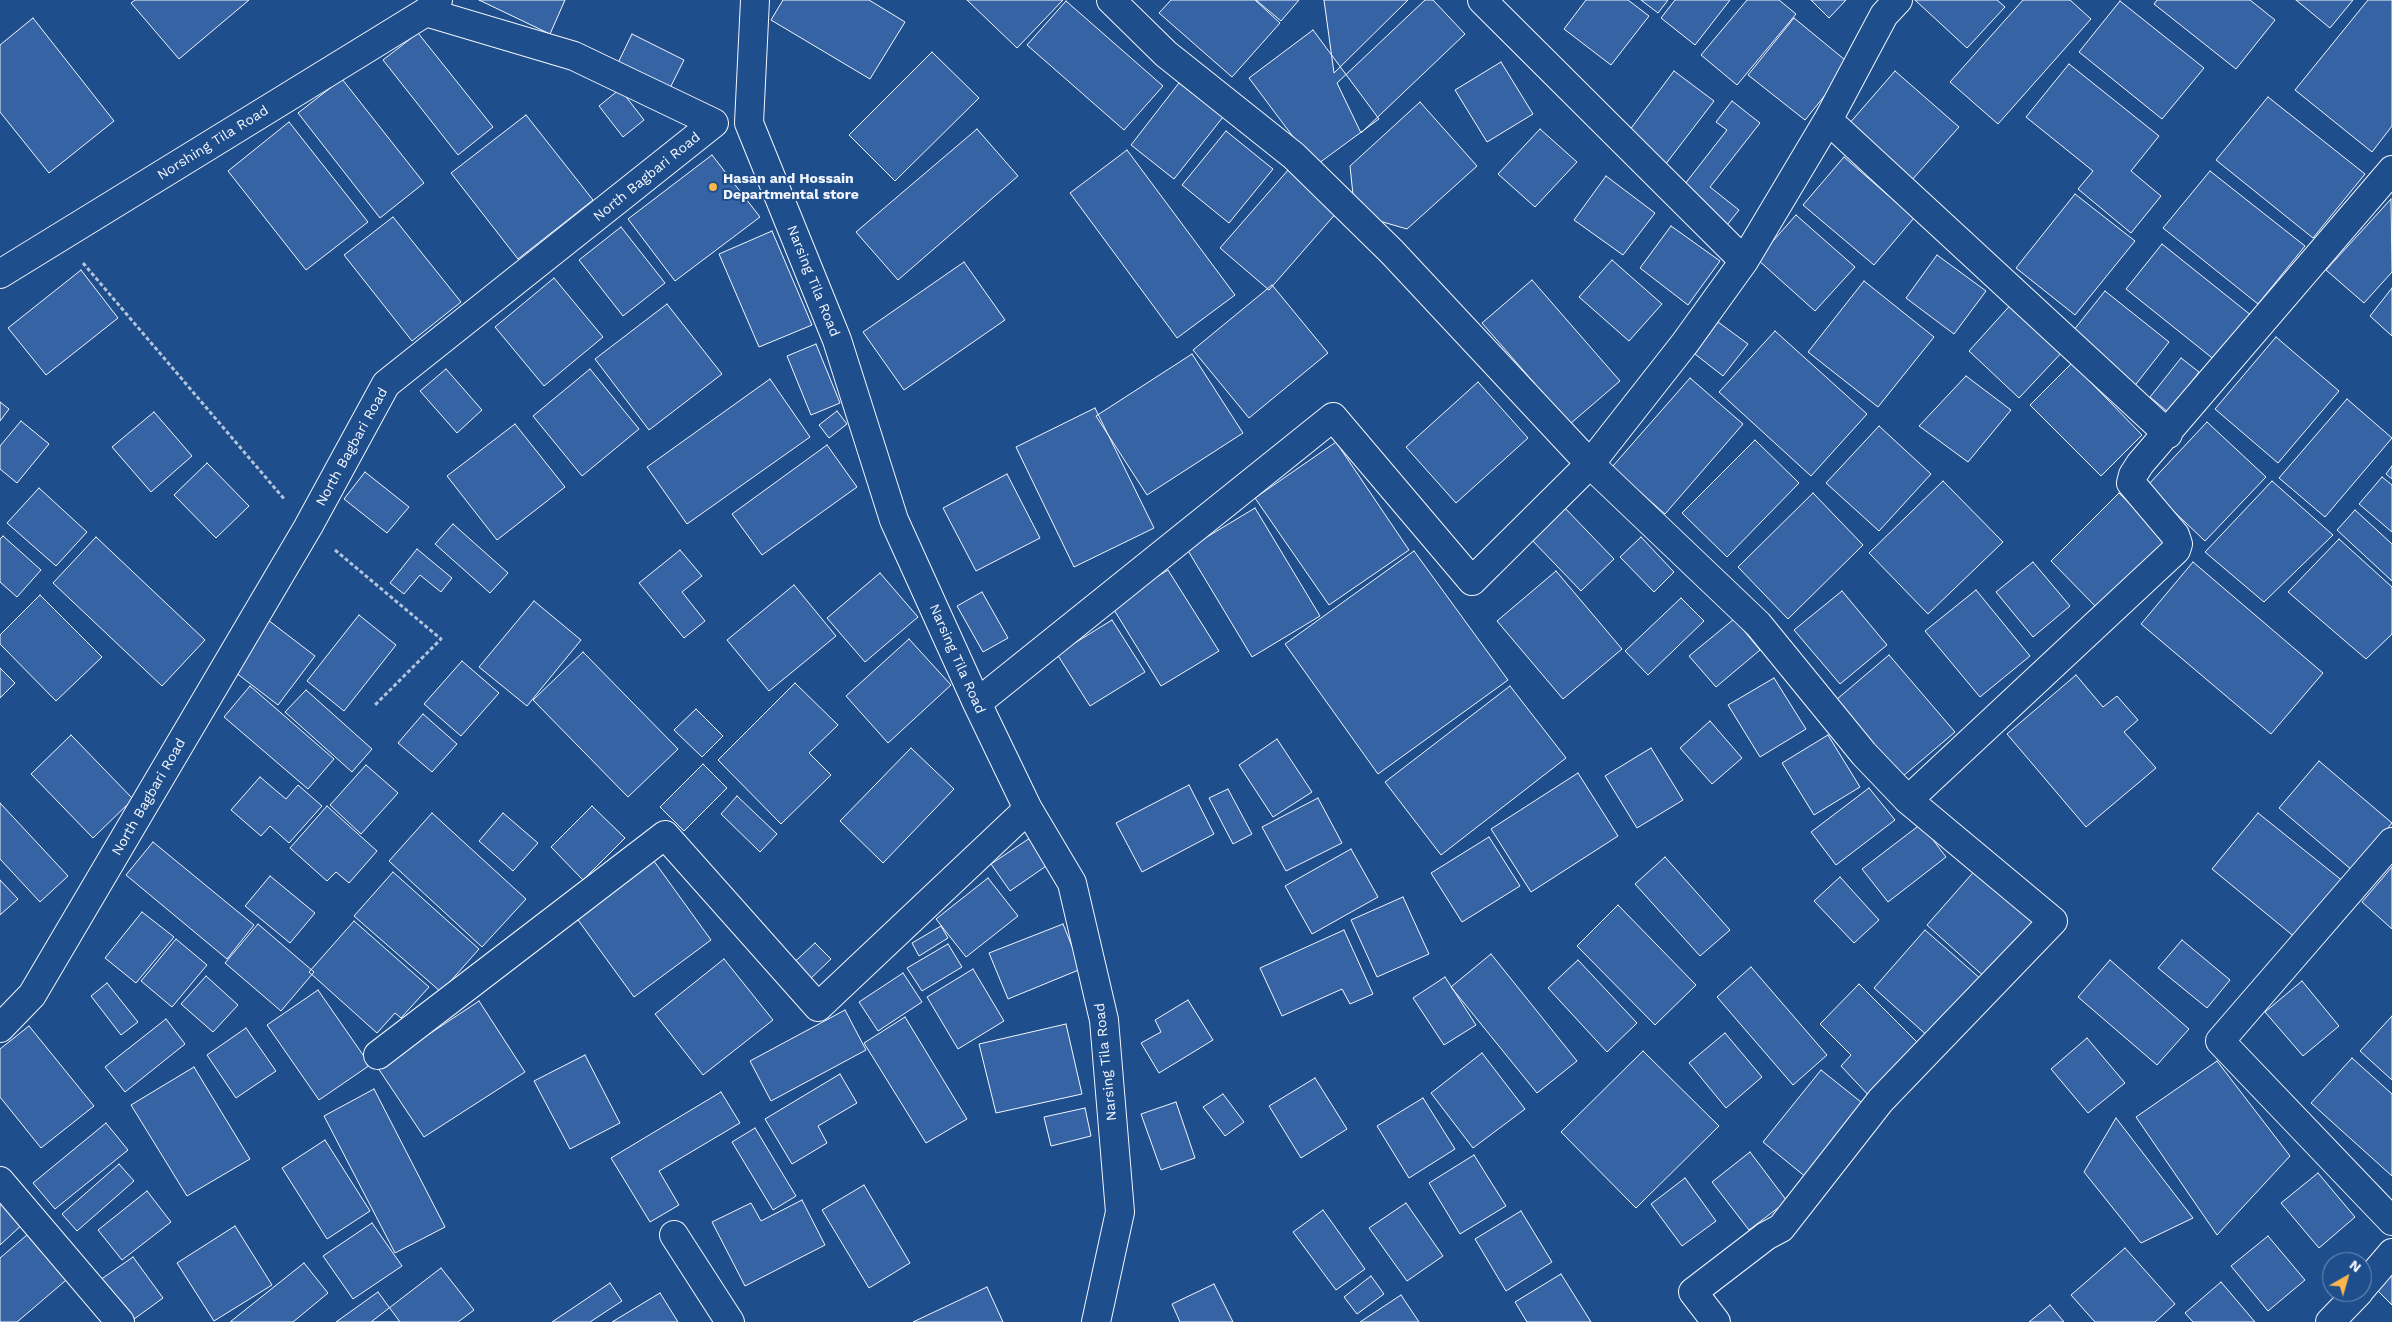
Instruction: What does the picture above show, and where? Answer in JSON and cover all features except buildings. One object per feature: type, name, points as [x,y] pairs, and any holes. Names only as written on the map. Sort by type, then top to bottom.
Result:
[{"type":"street","name":"Narsing Tila Road","points":[[755,0],[749,123],[837,340],[894,520],[976,703],[1028,809],[1072,883],[1104,1020],[1120,1212],[1096,1322]]},
{"type":"street","points":[[1111,0],[1166,54],[1294,156],[1392,252],[1590,464],[1758,624],[1864,754],[1908,800],[2053,921],[1881,1100],[1781,1228],[1766,1236],[1692,1292],[1716,1322]]},
{"type":"street","points":[[1482,0],[1744,261]]},
{"type":"street","points":[[976,703],[1333,417],[1472,581],[1590,464],[1685,344],[1744,261],[1828,120],[1884,15],[1898,0]]},
{"type":"street","name":"North Bagbari Road","points":[[0,1028],[32,995],[308,527],[386,384],[714,123],[574,56],[432,6]]},
{"type":"street","name":"Norshing Tila Road","points":[[0,274],[432,6]]},
{"type":"street","points":[[1828,120],[2168,434]]},
{"type":"street","points":[[714,123],[749,123]]},
{"type":"street","points":[[1908,800],[2176,550],[2178,544],[2175,535],[2131,483],[2133,475],[2140,464],[2168,434],[2392,170]]},
{"type":"street","points":[[378,1055],[665,835],[818,1007],[1028,809]]},
{"type":"street","points":[[2392,842],[2220,1041],[2392,1221]]},
{"type":"street","points":[[0,1180],[120,1322]]},
{"type":"street","points":[[674,1235],[730,1322]]},
{"type":"street","points":[[2372,1276],[2392,1253]]},
{"type":"street","points":[[2330,1322],[2349,1302]]},
{"type":"path","points":[[61,237],[308,527],[441,639],[374,706]]},
{"type":"place","name":"Hasan and Hossain Departmental store","points":[[713,187]]}]
